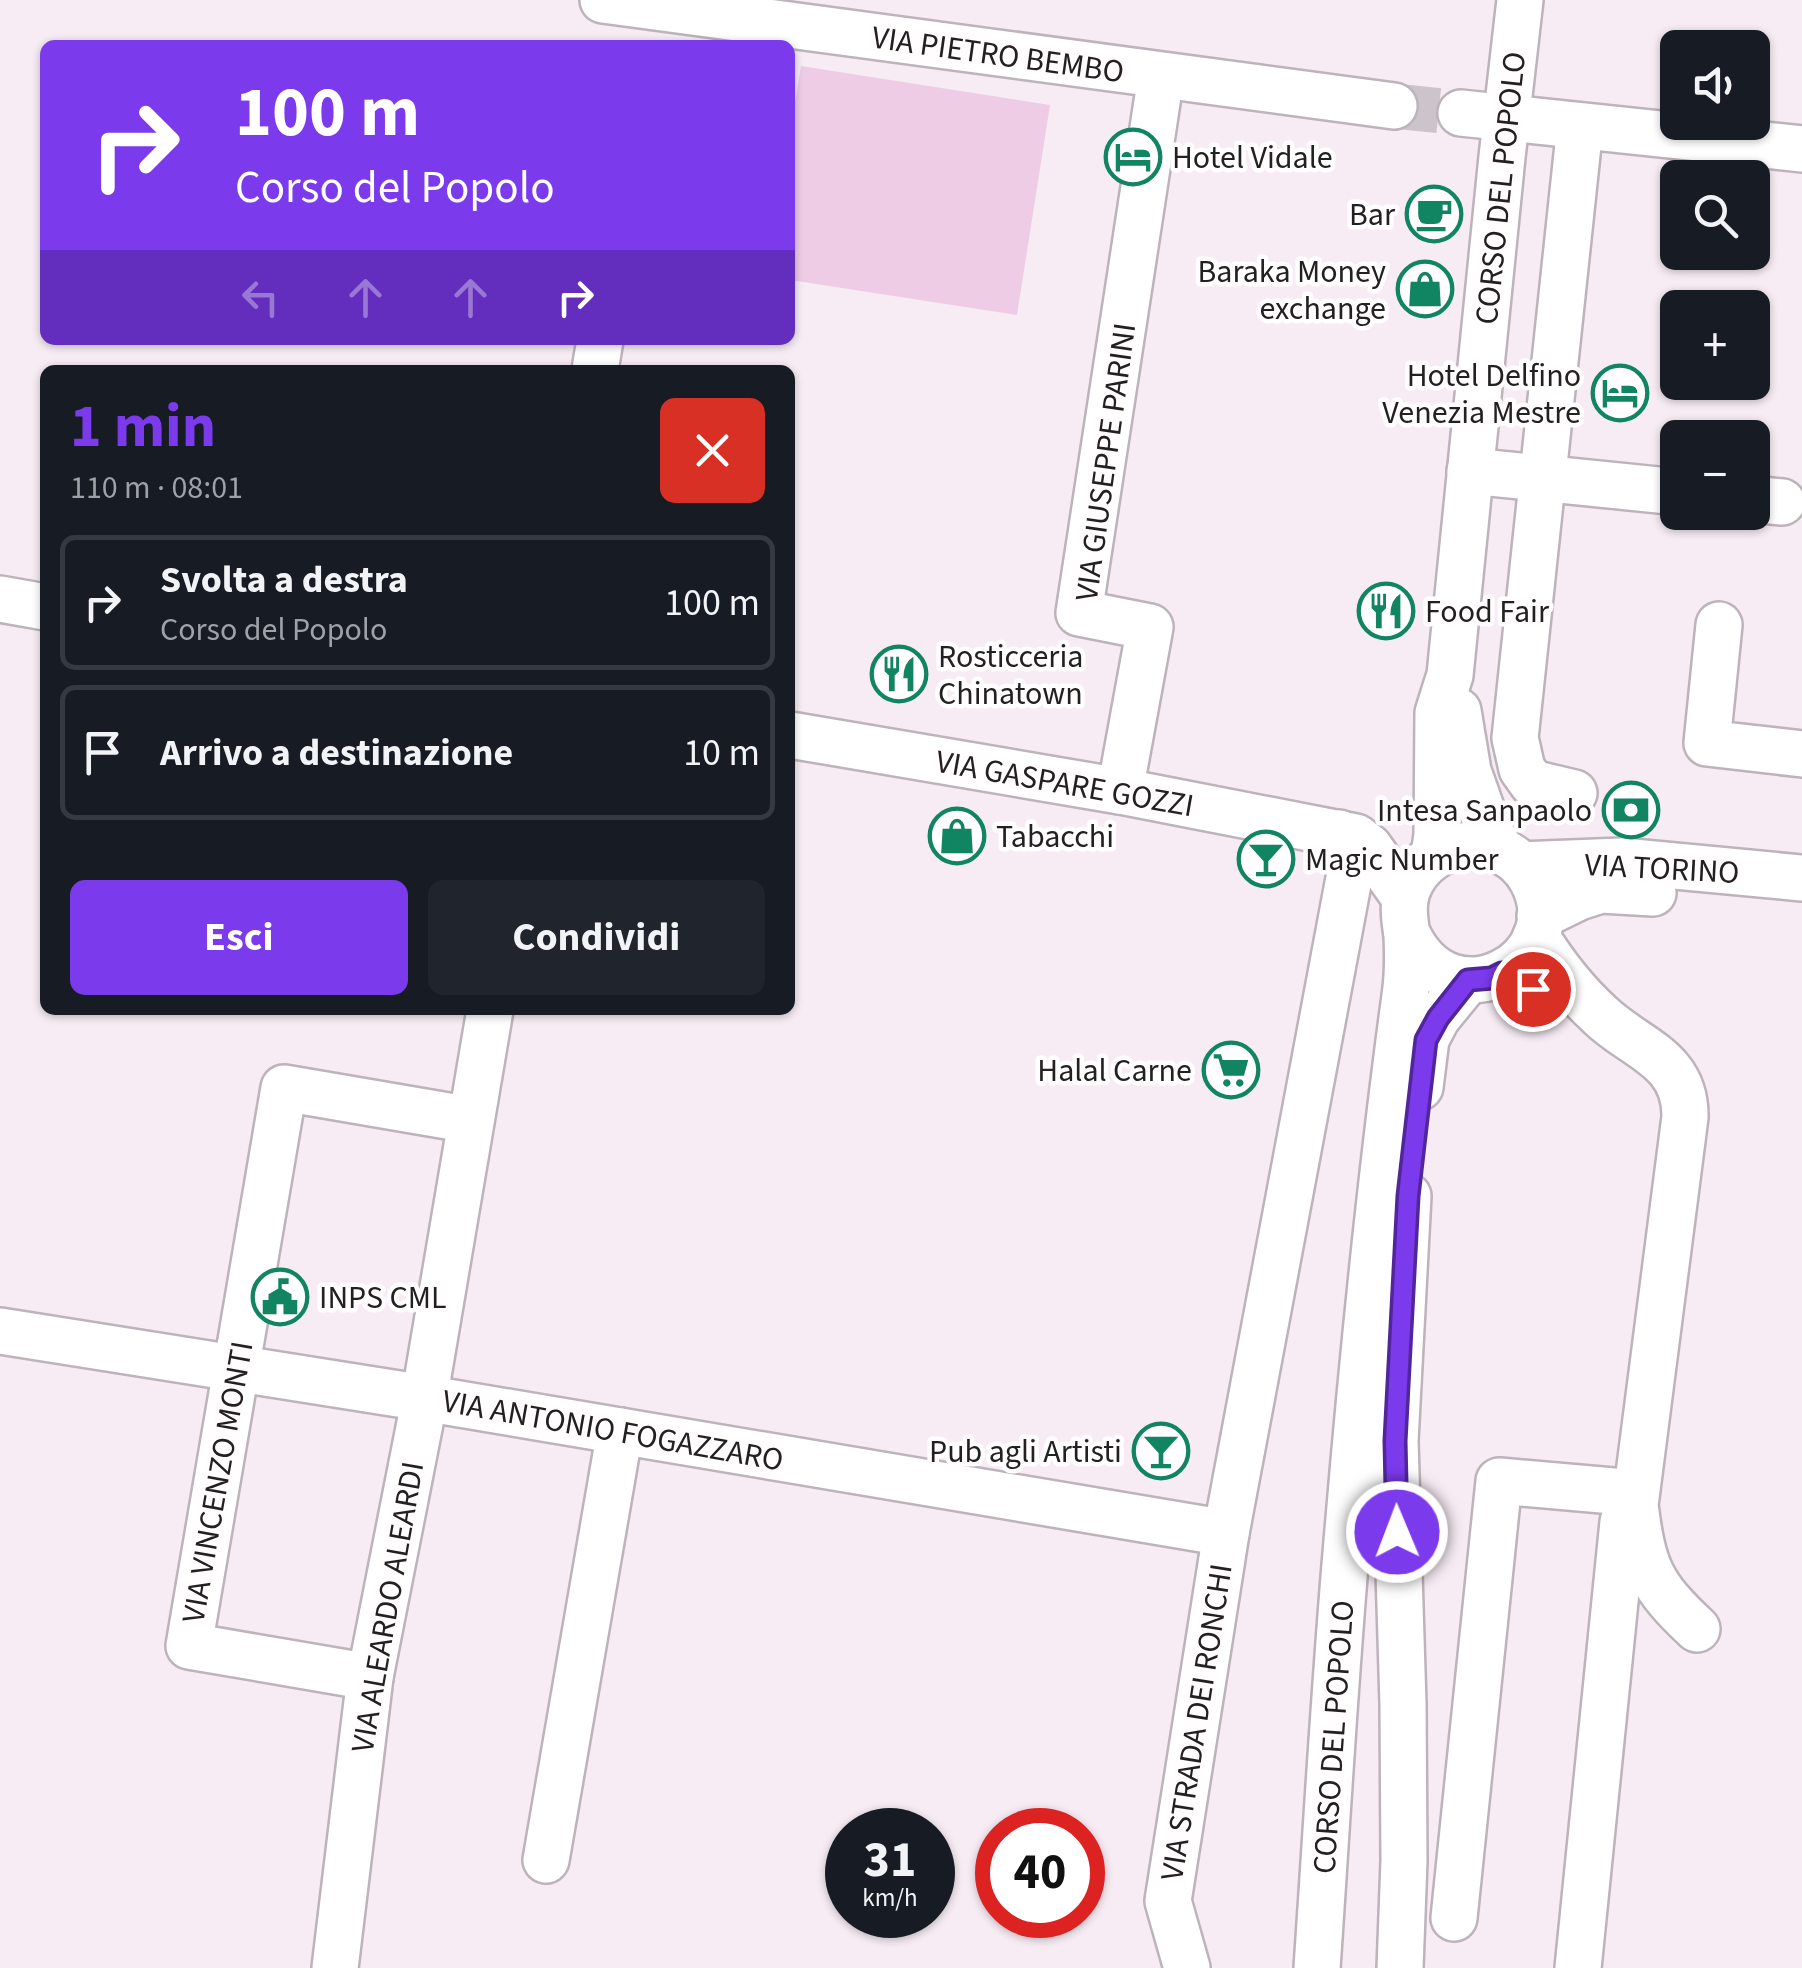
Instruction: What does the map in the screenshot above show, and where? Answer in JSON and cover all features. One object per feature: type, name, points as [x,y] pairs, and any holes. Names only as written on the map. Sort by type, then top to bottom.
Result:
[{"type":"street","name":"VIA PIETRO BEMBO","points":[[603,0],[653,17],[1394,106]]},
{"type":"street","name":"CORSO DEL POPOLO","points":[[1434,856],[1438,713],[1450,675],[1520,0]]},
{"type":"street","name":"VIA GIUSEPPE PARINI","points":[[1120,792],[1150,626],[1079,613],[1160,76]]},
{"type":"street","points":[[1461,113],[1802,149]]},
{"type":"street","points":[[1574,793],[1532,783],[1522,769],[1515,738],[1580,126]]},
{"type":"street","points":[[1470,471],[1660,490]]},
{"type":"street","points":[[0,599],[40,605]]},
{"type":"street","points":[[1719,625],[1707,744],[1802,754]]},
{"type":"street","name":"CORSO DEL POPOLO","points":[[1400,1968],[1403,1704],[1395,1441],[1408,1196],[1421,1075],[1426,1040],[1438,1018],[1486,977],[1519,962],[1532,946],[1538,926],[1539,898],[1532,880],[1487,826],[1468,771],[1450,675]]},
{"type":"street","name":"VIA GASPARE GOZZI","points":[[795,735],[1339,833]]},
{"type":"street","points":[[1339,833],[1363,842],[1406,916],[1414,948],[1437,971],[1452,977],[1486,977],[1604,1020]]},
{"type":"street","name":"VIA STRADA DEI RONCHI","points":[[1187,1968],[1168,1901],[1226,1533],[1350,873],[1339,833]]},
{"type":"street","points":[[1406,916],[1416,874],[1434,856],[1455,846],[1478,844],[1510,858]]},
{"type":"street","name":"VIA TORINO","points":[[1510,858],[1622,860],[1802,878]]},
{"type":"street","name":"VIA TORINO","points":[[1538,926],[1579,897],[1601,890],[1802,907]]},
{"type":"street","name":"CORSO DEL POPOLO","points":[[1317,1968],[1348,1531],[1388,1127],[1408,973],[1406,916]]},
{"type":"street","points":[[1538,926],[1560,971],[1604,1020],[1667,1066],[1683,1092],[1685,1105],[1635,1499],[1646,1565],[1668,1602],[1697,1629]]},
{"type":"street","name":"VIA ALEARDO ALEARDI","points":[[335,1968],[370,1677],[424,1398],[489,1015]]},
{"type":"street","name":"VIA VINCENZO MONTI","points":[[370,1677],[189,1646],[284,1088],[471,1120]]},
{"type":"street","name":"VIA ANTONIO FOGAZZARO","points":[[0,1331],[1226,1533]]},
{"type":"street","points":[[546,1860],[620,1431]]},
{"type":"street","points":[[1454,1918],[1499,1481],[1635,1499]]},
{"type":"street","points":[[1578,1968],[1624,1522],[1635,1499]]},
{"type":"shaded area","points":[[801,66],[1050,105],[1017,315],[795,281],[795,103]]},
{"type":"tunnel","points":[[1394,106],[1461,113]]},
{"type":"place","name":"Hotel Vidale","points":[[1133,157]]},
{"type":"place","name":"Bar","points":[[1434,214]]},
{"type":"place","name":"Baraka Money exchange","points":[[1425,289]]},
{"type":"place","name":"Hotel Delfino Venezia Mestre","points":[[1620,393]]},
{"type":"place","name":"Food Fair","points":[[1386,611]]},
{"type":"place","name":"Rosticceria Chinatown","points":[[899,674]]},
{"type":"place","name":"Intesa Sanpaolo","points":[[1631,810]]},
{"type":"place","name":"Tabacchi","points":[[957,836]]},
{"type":"place","name":"Magic Number","points":[[1266,859]]},
{"type":"place","name":"Halal Carne","points":[[1231,1070]]},
{"type":"place","name":"INPS CML","points":[[280,1297]]},
{"type":"place","name":"Pub agli Artisti","points":[[1161,1451]]},
{"type":"route","points":[[1397,1532],[1395,1441],[1408,1196],[1426,1040],[1468,980],[1502,973],[1533,989]]}]
